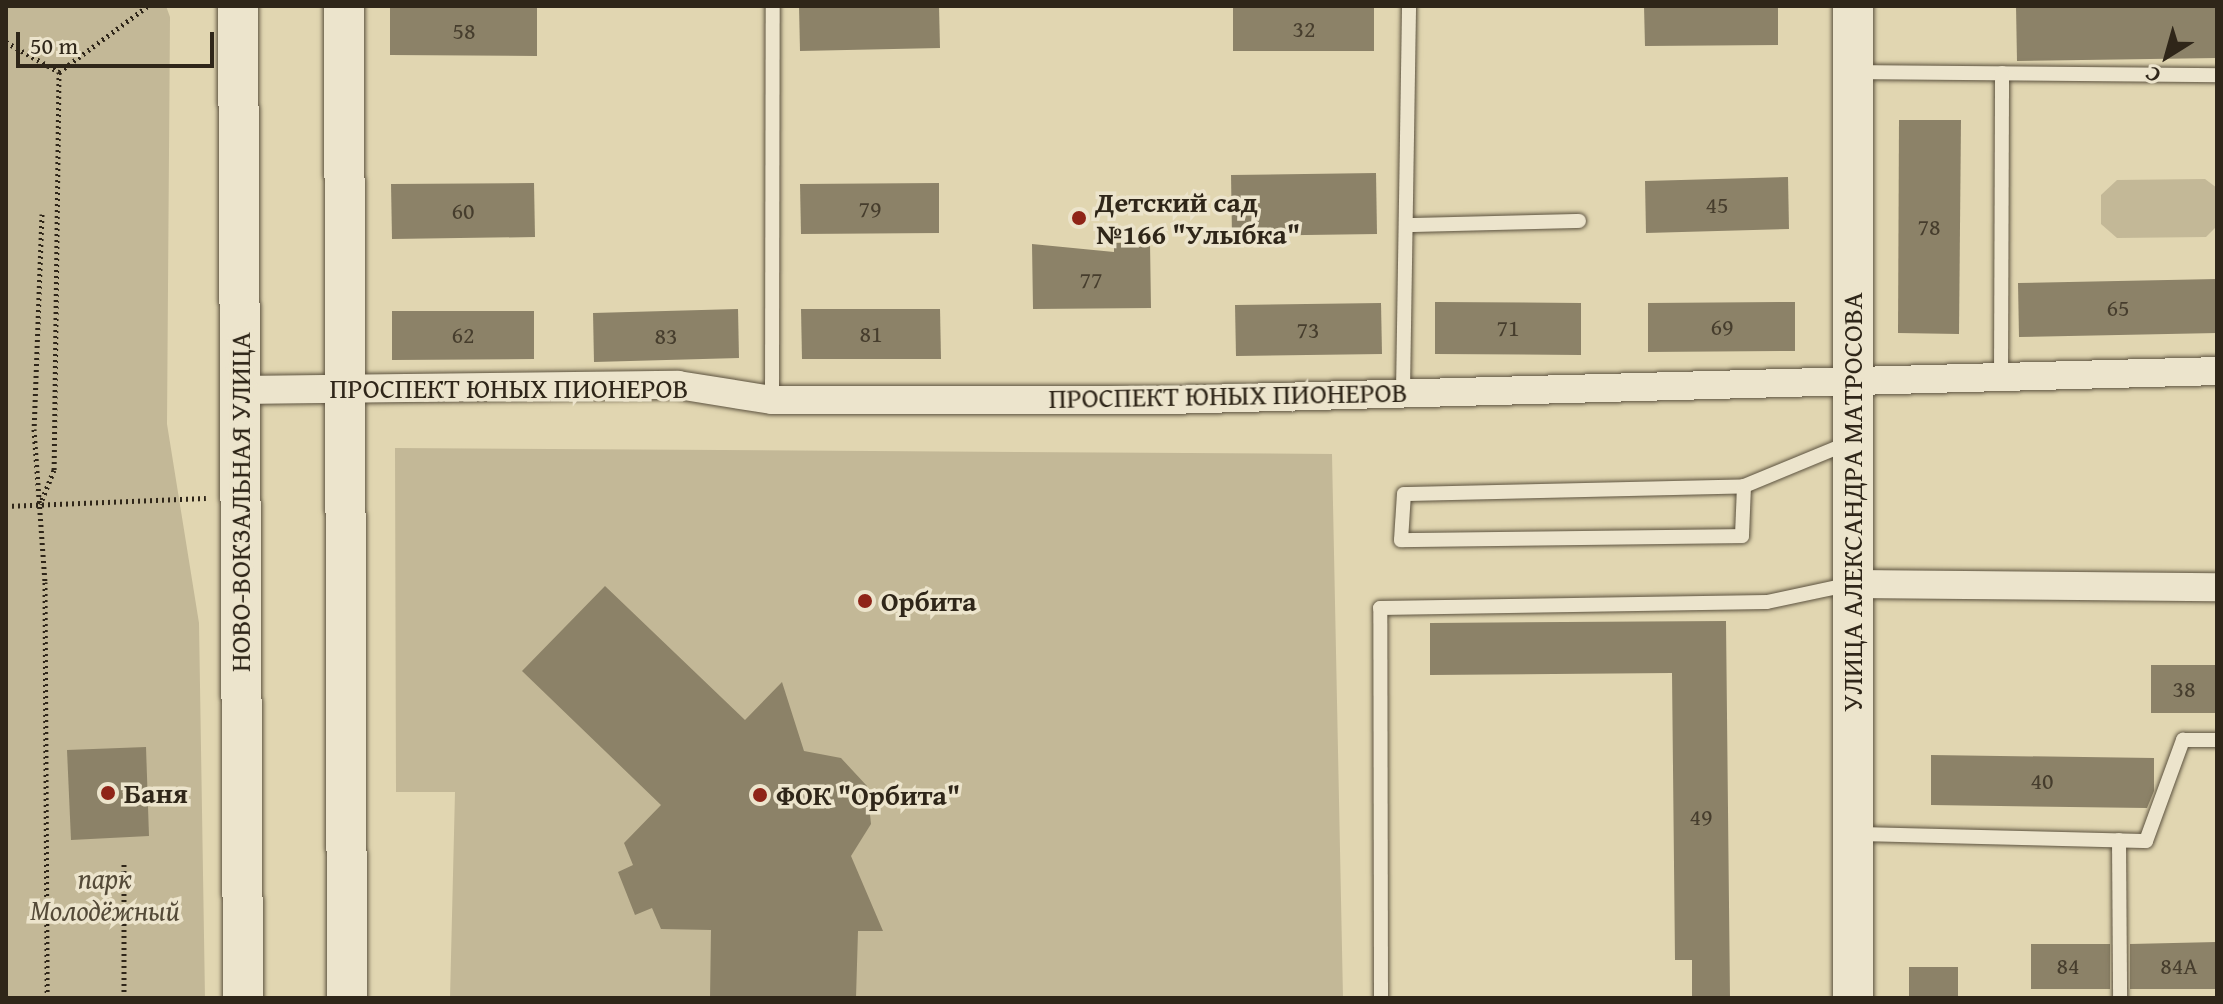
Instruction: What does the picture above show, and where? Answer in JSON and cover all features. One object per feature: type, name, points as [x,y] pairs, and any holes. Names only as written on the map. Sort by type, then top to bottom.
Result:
[{"type":"main road","name":"НОВО-ВОКЗАЛЬНАЯ УЛИЦА","points":[[238,6],[243,998]]},
{"type":"main road","points":[[344,6],[347,998]]},
{"type":"main road","name":"УЛИЦА АЛЕКСАНДРА МАТРОСОВА","points":[[1853,6],[1853,998]]},
{"type":"street","name":"ПРОСПЕКТ ЮНЫХ ПИОНЕРОВ","points":[[239,390],[678,385],[772,400],[1787,388],[1851,379],[2217,371]]},
{"type":"street","points":[[1852,584],[2217,587]]},
{"type":"lane","points":[[772,400],[773,6]]},
{"type":"lane","points":[[1403,391],[1410,225],[1409,6]]},
{"type":"lane","points":[[1853,72],[2217,75]]},
{"type":"lane","points":[[2001,376],[2002,73]]},
{"type":"lane","points":[[1410,225],[1579,221]]},
{"type":"lane","points":[[1744,486],[1742,536],[1401,540],[1404,494],[1744,486],[1851,442]]},
{"type":"lane","points":[[1381,998],[1380,608],[1767,602],[1852,584]]},
{"type":"lane","points":[[1853,834],[2146,841],[2183,740],[2217,740]]},
{"type":"lane","points":[[2119,840],[2120,998]]},
{"type":"path","points":[[59,72],[148,6]]},
{"type":"path","points":[[6,42],[59,72]]},
{"type":"path","points":[[39,505],[54,470],[59,72]]},
{"type":"path","points":[[42,214],[34,429],[39,505],[47,998]]},
{"type":"path","points":[[6,506],[206,498]]},
{"type":"path","points":[[124,864],[124,998]]},
{"type":"green space","name":"парк Молодёжный","points":[[6,6],[166,6],[170,17],[167,424],[199,623],[205,998],[6,998]]},
{"type":"green space","points":[[2205,179],[2217,188],[2217,226],[2206,237],[2117,238],[2101,224],[2101,195],[2117,180]]},
{"type":"green space","name":"Орбита","points":[[395,448],[1332,454],[1343,998],[450,998],[455,792],[396,792]]},
{"type":"building","points":[[390,6],[537,6],[537,56],[390,55]]},
{"type":"building","points":[[799,6],[939,6],[940,48],[800,51]]},
{"type":"building","points":[[1233,6],[1374,6],[1374,51],[1233,51]]},
{"type":"building","points":[[1644,6],[1778,6],[1778,45],[1645,46]]},
{"type":"building","points":[[2016,6],[2217,6],[2217,58],[2017,61]]},
{"type":"building","points":[[1899,120],[1961,120],[1959,334],[1898,333]]},
{"type":"building","points":[[1376,173],[1377,234],[1232,236],[1231,175]]},
{"type":"building","points":[[1788,177],[1789,229],[1646,233],[1645,181]]},
{"type":"building","points":[[534,183],[535,237],[392,239],[391,184]]},
{"type":"building","points":[[939,183],[939,233],[801,234],[800,184]]},
{"type":"building","points":[[1150,242],[1151,308],[1033,309],[1032,244],[1114,252],[1114,243]]},
{"type":"building","points":[[2217,279],[2217,333],[2019,337],[2018,283]]},
{"type":"building","points":[[1435,302],[1581,303],[1581,355],[1435,354]]},
{"type":"building","points":[[1795,302],[1795,351],[1648,352],[1648,303]]},
{"type":"building","points":[[1381,303],[1382,354],[1236,356],[1235,305]]},
{"type":"building","points":[[738,309],[739,358],[594,362],[593,313]]},
{"type":"building","points":[[801,309],[940,309],[941,359],[802,359]]},
{"type":"building","points":[[392,311],[534,311],[534,359],[392,360]]},
{"type":"building","name":"ФОК \"Орбита\"","points":[[605,586],[745,720],[782,682],[804,751],[841,758],[867,786],[871,824],[851,856],[883,931],[858,931],[856,998],[710,998],[711,930],[661,929],[652,908],[635,915],[618,872],[633,865],[624,843],[661,805],[522,671]]},
{"type":"building","points":[[1726,621],[1730,998],[1692,998],[1692,960],[1675,960],[1672,673],[1430,675],[1430,623]]},
{"type":"building","points":[[2151,665],[2217,665],[2217,713],[2151,713]]},
{"type":"building","name":"Баня","points":[[146,747],[149,836],[71,840],[67,750]]},
{"type":"building","points":[[1931,755],[2154,758],[2154,791],[2147,808],[1931,805]]},
{"type":"building","points":[[2217,942],[2217,989],[2130,989],[2130,944]]},
{"type":"building","points":[[2031,944],[2110,944],[2110,989],[2031,989]]},
{"type":"building","points":[[1909,967],[1958,967],[1958,998],[1909,998]]},
{"type":"place","name":"Детский сад №166 \"Улыбка\"","points":[[1079,218]]},
{"type":"place","name":"Орбита","points":[[865,601]]},
{"type":"place","name":"Баня","points":[[108,793]]},
{"type":"place","name":"ФОК \"Орбита\"","points":[[760,795]]}]
